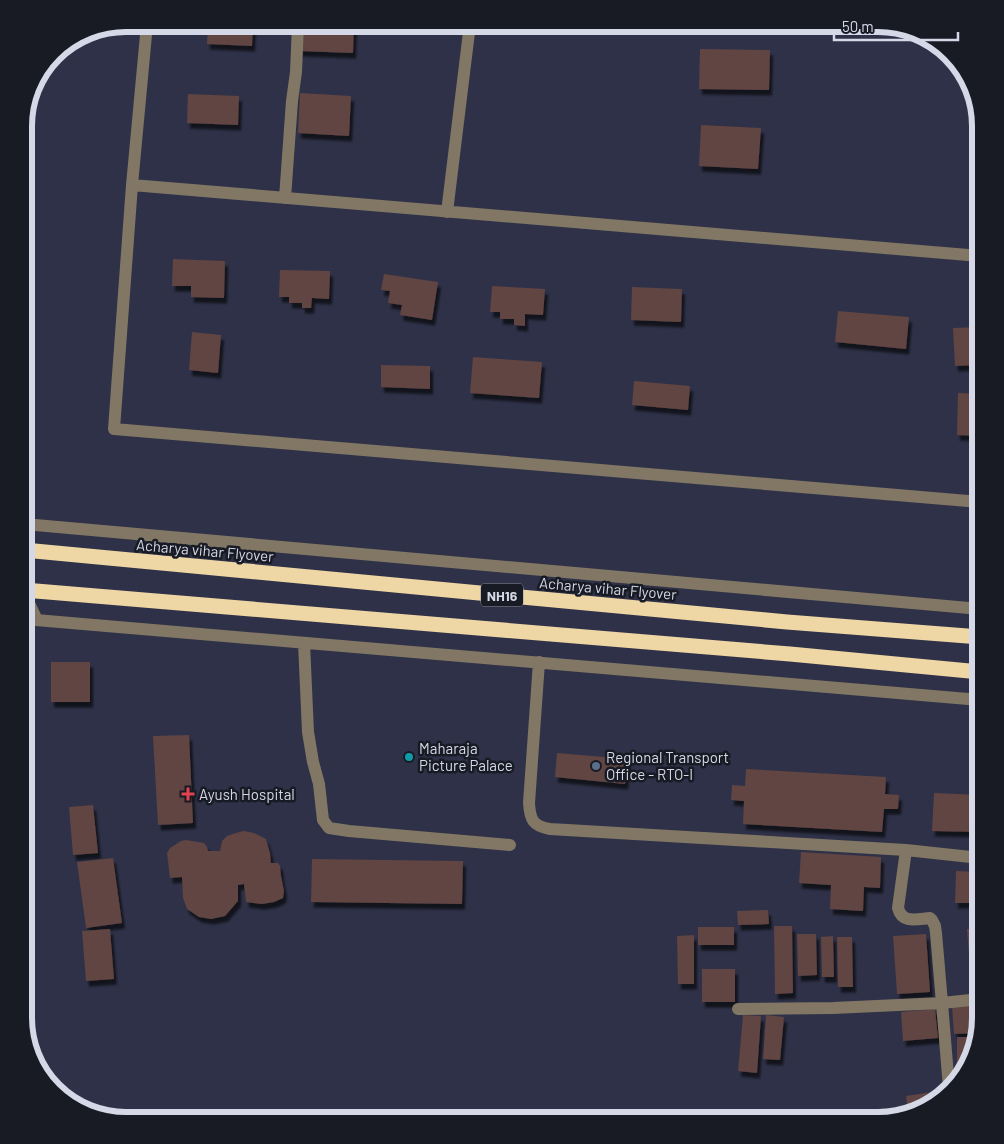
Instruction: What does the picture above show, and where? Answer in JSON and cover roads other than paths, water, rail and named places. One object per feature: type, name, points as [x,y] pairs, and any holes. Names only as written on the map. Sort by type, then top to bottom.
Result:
[{"type":"highway","name":"Acharya vihar Flyover","points":[[33,551],[787,622],[972,636]]},
{"type":"highway","name":"NH16","points":[[32,591],[790,654],[972,671]]},
{"type":"street","points":[[146,32],[132,185],[114,429],[972,501]]},
{"type":"street","points":[[285,198],[298,32]]},
{"type":"street","points":[[447,212],[469,32]]},
{"type":"street","points":[[132,185],[972,255]]},
{"type":"street","points":[[33,525],[972,608]]},
{"type":"street","points":[[32,610],[37,620]]},
{"type":"street","points":[[32,620],[972,699]]},
{"type":"street","points":[[304,642],[308,732],[319,784],[323,820],[329,828],[510,845]]},
{"type":"street","points":[[539,662],[529,814],[540,827],[906,850],[972,857]]},
{"type":"street","points":[[906,850],[898,908],[904,918],[930,918],[935,926],[948,1080]]},
{"type":"street","points":[[738,1009],[833,1008],[972,1000]]},
{"type":"place","name":"Maharaja Picture Palace","points":[[409,757]]},
{"type":"place","name":"Regional Transport Office - RTO-I","points":[[596,766]]},
{"type":"place","name":"Ayush Hospital","points":[[188,794]]}]
